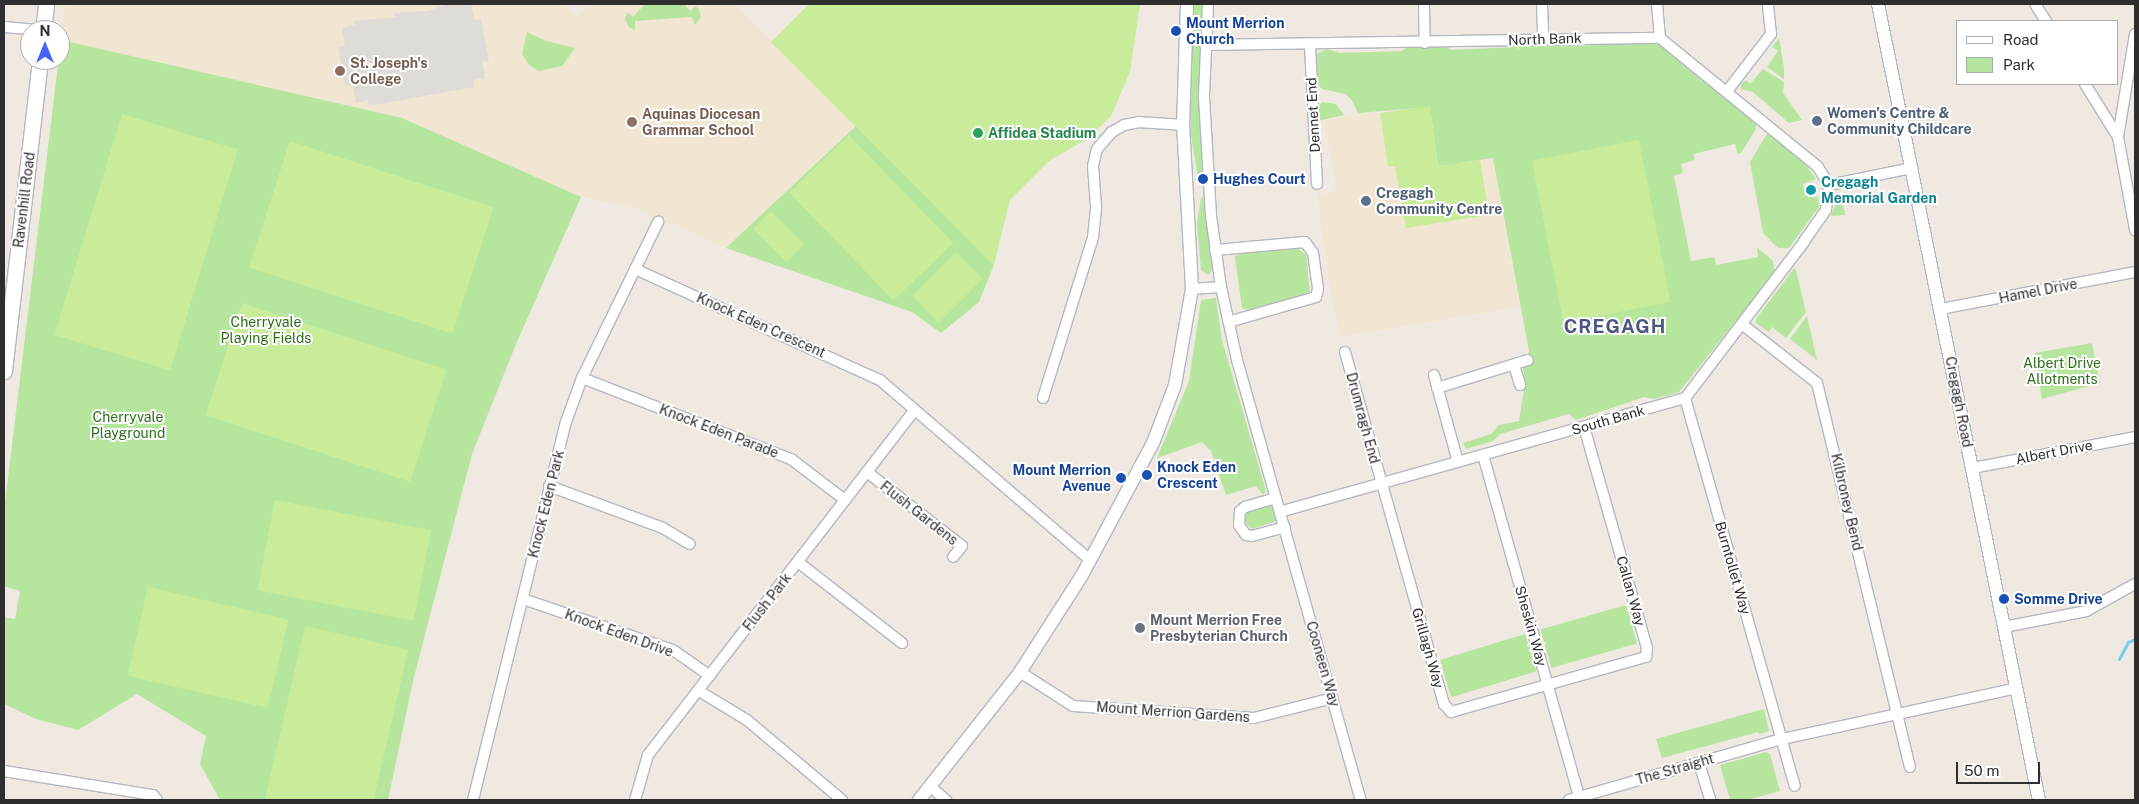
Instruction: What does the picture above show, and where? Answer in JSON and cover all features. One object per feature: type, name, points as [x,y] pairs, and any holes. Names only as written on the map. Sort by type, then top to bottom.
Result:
[{"type":"main road","points":[[44,20],[46,4]]},
{"type":"main road","name":"Ravenhill Road","points":[[4,371],[8,299],[39,70]]},
{"type":"street","points":[[919,800],[1020,672],[1090,560],[1164,416],[1183,352],[1192,289],[1184,125],[1187,4]]},
{"type":"street","points":[[1208,4],[1205,45],[1205,124],[1215,250],[1305,242],[1313,253],[1318,289],[1316,297],[1228,322]]},
{"type":"street","points":[[1424,4],[1426,43]]},
{"type":"street","points":[[1542,4],[1543,39]]},
{"type":"street","points":[[1657,4],[1660,38],[1728,90],[1818,167],[1829,185],[1826,210],[1743,325],[1685,398]]},
{"type":"street","points":[[1728,90],[1771,34],[1768,4]]},
{"type":"street","name":"Cregagh Road","points":[[1878,4],[2039,800]]},
{"type":"street","points":[[2035,4],[2045,20]]},
{"type":"street","points":[[4,27],[20,28]]},
{"type":"street","points":[[2135,34],[2118,137],[2135,230]]},
{"type":"street","name":"North Bank","points":[[1205,45],[1310,46],[1543,39],[1660,38]]},
{"type":"street","name":"Dennet End","points":[[1310,46],[1317,184]]},
{"type":"street","points":[[2086,85],[2118,137]]},
{"type":"street","points":[[1043,398],[1093,237],[1096,206],[1093,166],[1097,149],[1112,132],[1124,125],[1148,122],[1184,125]]},
{"type":"street","points":[[1829,185],[1912,168]]},
{"type":"street","name":"Knock Eden Park","points":[[473,800],[566,422],[582,378],[658,222]]},
{"type":"street","name":"Cooneen Way","points":[[1215,250],[1228,322],[1361,800]]},
{"type":"street","name":"Knock Eden Crescent","points":[[635,269],[867,372],[1090,560]]},
{"type":"street","name":"Hamel Drive","points":[[1941,309],[2135,272]]},
{"type":"street","points":[[1192,289],[1221,287]]},
{"type":"street","name":"Kilbroney Bend","points":[[1743,325],[1817,383],[1897,714]]},
{"type":"street","name":"Drumragh End","points":[[1345,352],[1381,484]]},
{"type":"street","points":[[1437,388],[1528,360]]},
{"type":"street","points":[[1514,365],[1520,385]]},
{"type":"street","points":[[1434,375],[1458,462]]},
{"type":"street","name":"Knock Eden Parade","points":[[582,378],[791,459],[845,500]]},
{"type":"street","name":"South Bank","points":[[1280,512],[1685,398]]},
{"type":"street","name":"Burntollet Way","points":[[1685,398],[1782,739]]},
{"type":"street","name":"Flush Park","points":[[635,800],[648,755],[914,411]]},
{"type":"street","name":"Callan Way","points":[[1548,686],[1642,659],[1648,653],[1584,427]]},
{"type":"street","name":"Albert Drive","points":[[1973,468],[2135,437]]},
{"type":"street","name":"Sheskin Way","points":[[1483,455],[1548,686],[1576,799]]},
{"type":"street","name":"Flush Gardens","points":[[867,472],[962,546],[953,557]]},
{"type":"street","name":"Grillagh Way","points":[[1381,484],[1447,710],[1457,712],[1548,686]]},
{"type":"street","points":[[549,486],[663,528],[690,544]]},
{"type":"street","points":[[1276,498],[1245,507],[1240,512],[1239,525],[1246,535],[1252,536],[1285,527]]},
{"type":"street","points":[[798,562],[902,643]]},
{"type":"street","points":[[2004,627],[2086,611],[2135,584]]},
{"type":"street","name":"Knock Eden Drive","points":[[523,599],[673,650],[710,676]]},
{"type":"street","name":"Mount Merrion Gardens","points":[[1020,672],[1073,706],[1254,718],[1332,698]]},
{"type":"street","name":"The Straight","points":[[1576,799],[1782,739],[2016,688]]},
{"type":"street","points":[[699,691],[747,720],[842,800]]},
{"type":"street","points":[[1897,714],[1910,768]]},
{"type":"street","points":[[1782,739],[1796,786]]},
{"type":"street","points":[[1699,763],[1710,800]]},
{"type":"street","points":[[4,771],[153,795],[157,800]]},
{"type":"street","points":[[931,787],[946,800]]},
{"type":"shaded area","name":"Aquinas Diocesan Grammar School","points":[[65,4],[565,4],[576,17],[593,4],[735,4],[856,126],[726,248],[672,223],[669,227],[647,217],[649,212],[643,210],[581,197],[70,43],[70,20],[63,20]]},
{"type":"shaded area","points":[[447,4],[471,4],[474,20],[481,19],[489,61],[482,62],[485,78],[473,80],[474,87],[369,106],[368,100],[356,103],[353,85],[345,86],[338,47],[345,45],[342,28],[355,25],[354,21],[395,17],[395,13],[428,11]]},
{"type":"shaded area","points":[[1358,113],[1380,113],[1388,167],[1438,166],[1493,158],[1519,307],[1341,337],[1331,295],[1317,194],[1334,192],[1336,185],[1324,121]]},
{"type":"green space","points":[[645,4],[684,4],[690,11],[695,6],[699,9],[701,17],[695,25],[692,17],[635,21],[635,30],[629,27],[625,20],[627,12],[633,17]]},
{"type":"green space","name":"Affidea Stadium","points":[[809,4],[1140,4],[1130,72],[1111,116],[1087,139],[1049,161],[1010,200],[994,265],[771,42]]},
{"type":"green space","points":[[1194,4],[1204,4],[1199,71],[1203,176],[1198,176],[1191,136],[1190,75]]},
{"type":"green space","points":[[527,32],[546,41],[575,48],[562,66],[539,71],[529,65],[522,54]]},
{"type":"green space","points":[[1779,38],[1784,79],[1767,67],[1778,51],[1772,47]]},
{"type":"green space","points":[[1640,39],[1669,48],[1674,57],[1703,82],[1713,83],[1756,119],[1756,129],[1741,153],[1738,154],[1735,144],[1693,154],[1695,160],[1681,164],[1683,173],[1674,176],[1691,261],[1714,257],[1716,265],[1758,257],[1757,247],[1773,261],[1775,272],[1679,392],[1654,399],[1644,397],[1576,420],[1569,414],[1500,434],[1493,441],[1466,449],[1463,443],[1491,434],[1499,425],[1519,421],[1525,383],[1523,368],[1529,351],[1493,158],[1438,166],[1430,107],[1358,113],[1352,100],[1345,94],[1322,89],[1318,85],[1315,59],[1318,53],[1327,49],[1339,53],[1402,51],[1408,46],[1443,45],[1451,50],[1513,47],[1523,42],[1558,41],[1566,46],[1633,44]]},
{"type":"green space","name":"Cherryvale Playing Fields","points":[[70,42],[402,118],[581,197],[516,344],[472,454],[413,681],[388,800],[220,800],[200,764],[206,736],[137,694],[78,730],[36,719],[4,704],[4,617],[15,619],[20,591],[4,586],[4,511],[57,70],[70,70]]},
{"type":"green space","points":[[1763,69],[1784,82],[1783,93],[1802,120],[1789,123],[1753,92],[1741,89],[1741,84],[1746,80],[1750,84]]},
{"type":"green space","points":[[1322,102],[1336,104],[1344,115],[1318,121],[1318,107]]},
{"type":"green space","points":[[1430,106],[1438,166],[1480,160],[1489,215],[1406,228],[1395,166],[1388,167],[1380,113]]},
{"type":"green space","points":[[122,114],[238,149],[170,370],[54,335]]},
{"type":"green space","points":[[856,126],[994,265],[979,302],[941,333],[912,312],[726,248]]},
{"type":"green space","points":[[1767,134],[1773,134],[1804,162],[1816,179],[1803,184],[1805,196],[1818,197],[1819,207],[1789,248],[1778,248],[1763,233],[1750,162]]},
{"type":"green space","points":[[849,135],[953,243],[893,301],[789,193]]},
{"type":"green space","points":[[1639,140],[1670,302],[1563,323],[1532,161]]},
{"type":"green space","points":[[290,141],[494,207],[452,334],[249,267]]},
{"type":"green space","points":[[1841,194],[1845,215],[1833,216],[1831,215]]},
{"type":"green space","points":[[1205,197],[1214,268],[1208,275],[1201,270],[1197,224],[1201,198]]},
{"type":"green space","points":[[771,211],[804,244],[787,262],[753,229]]},
{"type":"green space","points":[[1296,247],[1306,255],[1310,292],[1250,310],[1242,308],[1235,257],[1242,252]]},
{"type":"green space","points":[[956,252],[983,279],[939,323],[912,296]]},
{"type":"green space","points":[[1795,267],[1806,312],[1786,338],[1772,327],[1769,332],[1756,323],[1756,319]]},
{"type":"green space","points":[[1216,298],[1222,340],[1266,491],[1263,495],[1256,486],[1226,495],[1211,451],[1202,442],[1157,458],[1189,381],[1201,300]]},
{"type":"green space","points":[[242,303],[446,369],[410,482],[206,415]]},
{"type":"green space","points":[[1807,316],[1817,360],[1790,339]]},
{"type":"green space","name":"Albert Drive Allotments","points":[[2092,343],[2100,383],[2042,399],[2035,353]]},
{"type":"green space","points":[[275,500],[431,530],[414,621],[257,590]]},
{"type":"green space","points":[[1269,504],[1274,506],[1277,521],[1252,529],[1248,526],[1244,518],[1248,510]]},
{"type":"green space","points":[[148,587],[288,619],[268,708],[128,676]]},
{"type":"green space","points":[[1626,605],[1637,643],[1551,668],[1540,630]]},
{"type":"green space","points":[[305,626],[408,650],[374,800],[265,799]]},
{"type":"green space","points":[[1525,634],[1536,671],[1451,697],[1440,660]]},
{"type":"green space","points":[[1764,709],[1769,731],[1759,734],[1758,732],[1662,758],[1656,739]]},
{"type":"green space","points":[[1766,752],[1770,754],[1780,791],[1747,800],[1730,800],[1720,765]]},
{"type":"waterway","points":[[2119,659],[2128,642],[2135,639]]},
{"type":"place","name":"Mount Merrion Church","points":[[1176,31]]},
{"type":"place","name":"St. Joseph's College","points":[[340,71]]},
{"type":"place","name":"Women’s Centre & Community Childcare","points":[[1817,121]]},
{"type":"place","name":"Aquinas Diocesan Grammar School","points":[[632,122]]},
{"type":"place","name":"Affidea Stadium","points":[[978,133]]},
{"type":"place","name":"Hughes Court","points":[[1203,179]]},
{"type":"place","name":"Cregagh Memorial Garden","points":[[1811,190]]},
{"type":"place","name":"Cregagh Community Centre","points":[[1366,201]]},
{"type":"place","name":"Knock Eden Crescent","points":[[1147,475]]},
{"type":"place","name":"Mount Merrion Avenue","points":[[1121,478]]},
{"type":"place","name":"Somme Drive","points":[[2004,599]]},
{"type":"place","name":"Mount Merrion Free Presbyterian Church","points":[[1140,628]]},
{"type":"district","name":"CREGAGH","points":[[1615,327]]},
{"type":"park label","name":"Cherryvale Playground","points":[[128,426]]}]
